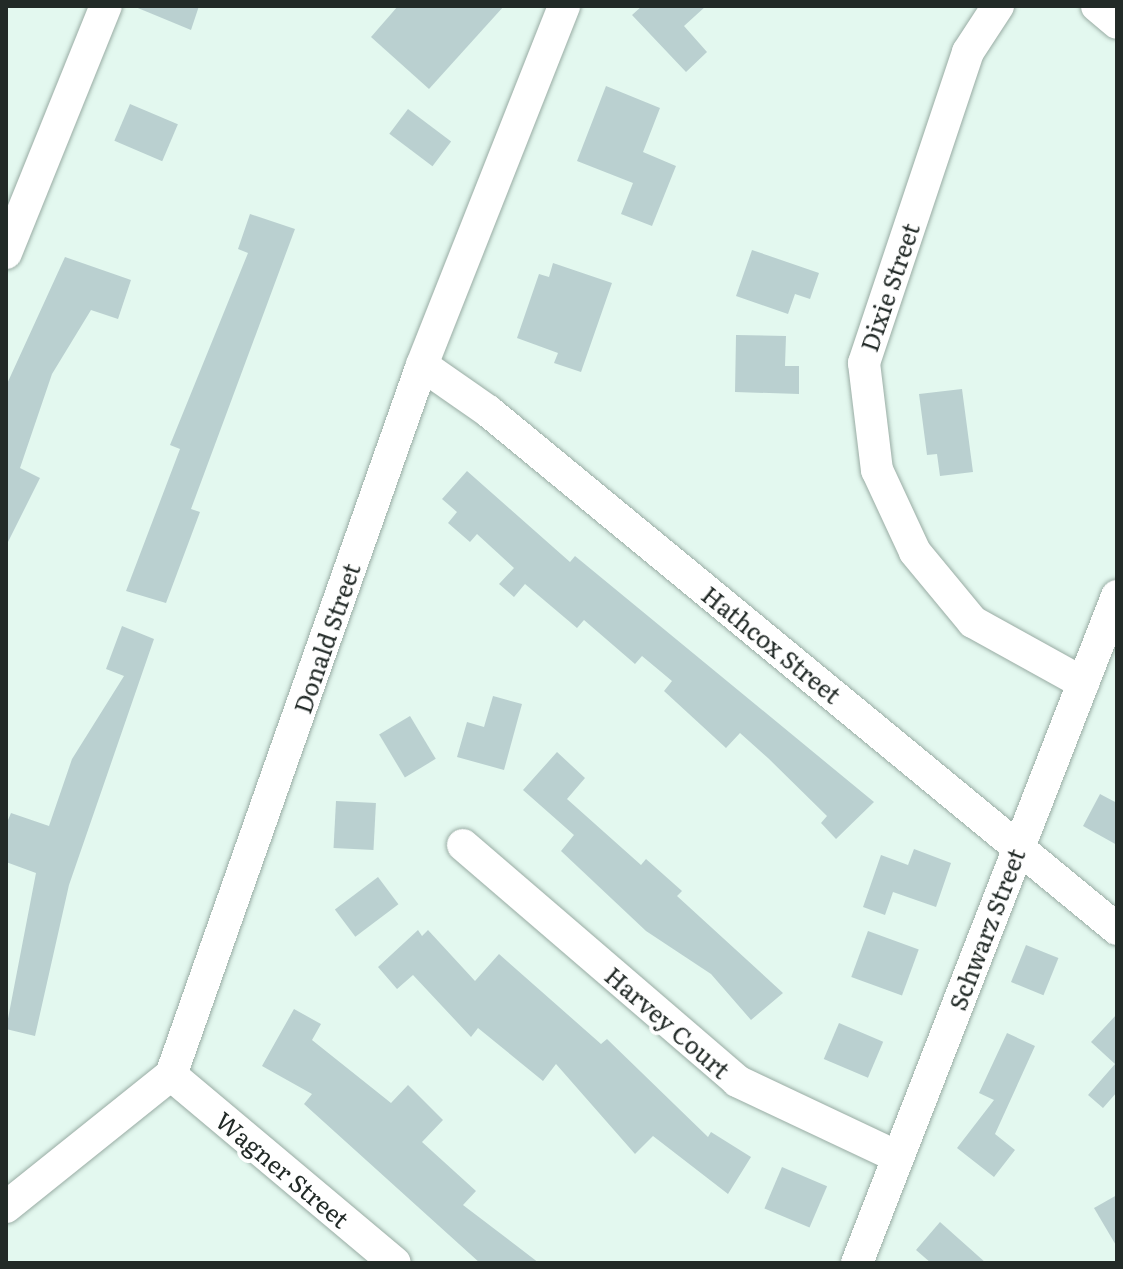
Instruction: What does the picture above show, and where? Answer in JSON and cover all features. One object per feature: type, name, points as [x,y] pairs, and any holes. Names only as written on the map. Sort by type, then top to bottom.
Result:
[{"type":"street","points":[[6,253],[106,6]]},
{"type":"street","name":"Donald Street","points":[[171,1075],[422,365],[564,6]]},
{"type":"street","name":"Dixie Street","points":[[998,6],[968,52],[864,363],[869,409],[877,470],[915,552],[973,622],[1083,683]]},
{"type":"street","points":[[1097,6],[1117,23]]},
{"type":"street","name":"Hathcox Street","points":[[422,365],[1117,929]]},
{"type":"street","name":"Schwarz Street","points":[[857,1263],[1117,596]]},
{"type":"street","name":"Harvey Court","points":[[463,845],[737,1081],[898,1157]]},
{"type":"street","points":[[6,1207],[171,1075]]},
{"type":"street","name":"Wagner Street","points":[[171,1075],[395,1263]]},
{"type":"building","points":[[133,6],[199,6],[191,30]]},
{"type":"building","points":[[398,6],[504,6],[429,89],[371,37]]},
{"type":"building","points":[[642,6],[706,6],[684,26],[707,52],[686,72],[632,15]]},
{"type":"building","points":[[606,86],[660,108],[643,152],[676,166],[652,226],[621,214],[633,183],[577,161]]},
{"type":"building","points":[[130,104],[178,124],[162,161],[114,141]]},
{"type":"building","points":[[408,109],[451,141],[432,166],[389,134]]},
{"type":"building","points":[[250,214],[295,229],[191,509],[200,512],[166,603],[126,591],[180,449],[170,445],[248,253],[238,249]]},
{"type":"building","points":[[752,250],[819,273],[810,299],[795,294],[788,314],[736,296]]},
{"type":"building","points":[[65,257],[131,280],[118,319],[91,310],[52,374],[20,468],[40,478],[6,546],[6,386]]},
{"type":"building","points":[[553,263],[612,283],[581,372],[554,363],[558,353],[517,338],[539,274],[549,277]]},
{"type":"building","points":[[736,335],[786,336],[785,366],[799,366],[799,394],[735,392]]},
{"type":"building","points":[[962,389],[973,472],[940,476],[937,454],[927,455],[919,394]]},
{"type":"building","points":[[467,471],[570,562],[575,556],[874,802],[836,839],[821,823],[827,816],[768,758],[740,733],[726,748],[664,691],[672,681],[642,656],[635,664],[584,620],[577,628],[525,584],[514,597],[499,584],[514,568],[477,534],[470,542],[448,523],[457,512],[442,499]]},
{"type":"building","points":[[122,626],[154,639],[69,885],[35,1036],[6,1029],[36,873],[6,862],[6,825],[11,813],[49,826],[72,759],[124,676],[106,669]]},
{"type":"building","points":[[493,696],[522,704],[504,770],[457,757],[467,722],[484,727]]},
{"type":"building","points":[[410,716],[436,759],[405,777],[379,735]]},
{"type":"building","points":[[557,752],[585,778],[567,799],[641,865],[646,859],[682,891],[677,896],[783,993],[751,1020],[711,974],[646,931],[561,851],[574,835],[523,790]]},
{"type":"building","points":[[1100,794],[1117,803],[1117,845],[1083,826]]},
{"type":"building","points":[[336,801],[376,803],[373,850],[334,848]]},
{"type":"building","points":[[914,849],[951,863],[936,907],[893,892],[885,915],[863,907],[881,855],[908,865]]},
{"type":"building","points":[[378,877],[398,904],[355,937],[335,909]]},
{"type":"building","points":[[418,930],[422,936],[428,930],[475,981],[499,954],[601,1044],[607,1039],[708,1137],[711,1132],[751,1157],[728,1194],[653,1136],[635,1154],[556,1064],[543,1081],[478,1028],[471,1037],[413,975],[397,989],[378,967]]},
{"type":"building","points":[[868,931],[919,949],[902,996],[851,977]]},
{"type":"building","points":[[1026,945],[1058,958],[1043,995],[1011,982]]},
{"type":"building","points":[[294,1009],[321,1024],[312,1040],[391,1103],[408,1085],[443,1120],[422,1142],[476,1191],[463,1205],[539,1263],[480,1263],[304,1104],[312,1094],[262,1066]]},
{"type":"building","points":[[1117,1014],[1117,1092],[1103,1108],[1088,1095],[1115,1064],[1091,1042]]},
{"type":"building","points":[[839,1023],[883,1042],[868,1078],[824,1059]]},
{"type":"building","points":[[1007,1033],[1035,1046],[995,1134],[1015,1150],[994,1177],[957,1148],[994,1100],[979,1093]]},
{"type":"building","points":[[782,1167],[827,1186],[810,1228],[764,1208]]},
{"type":"building","points":[[1117,1195],[1117,1247],[1094,1208]]},
{"type":"building","points":[[940,1222],[986,1263],[931,1263],[916,1250]]}]
